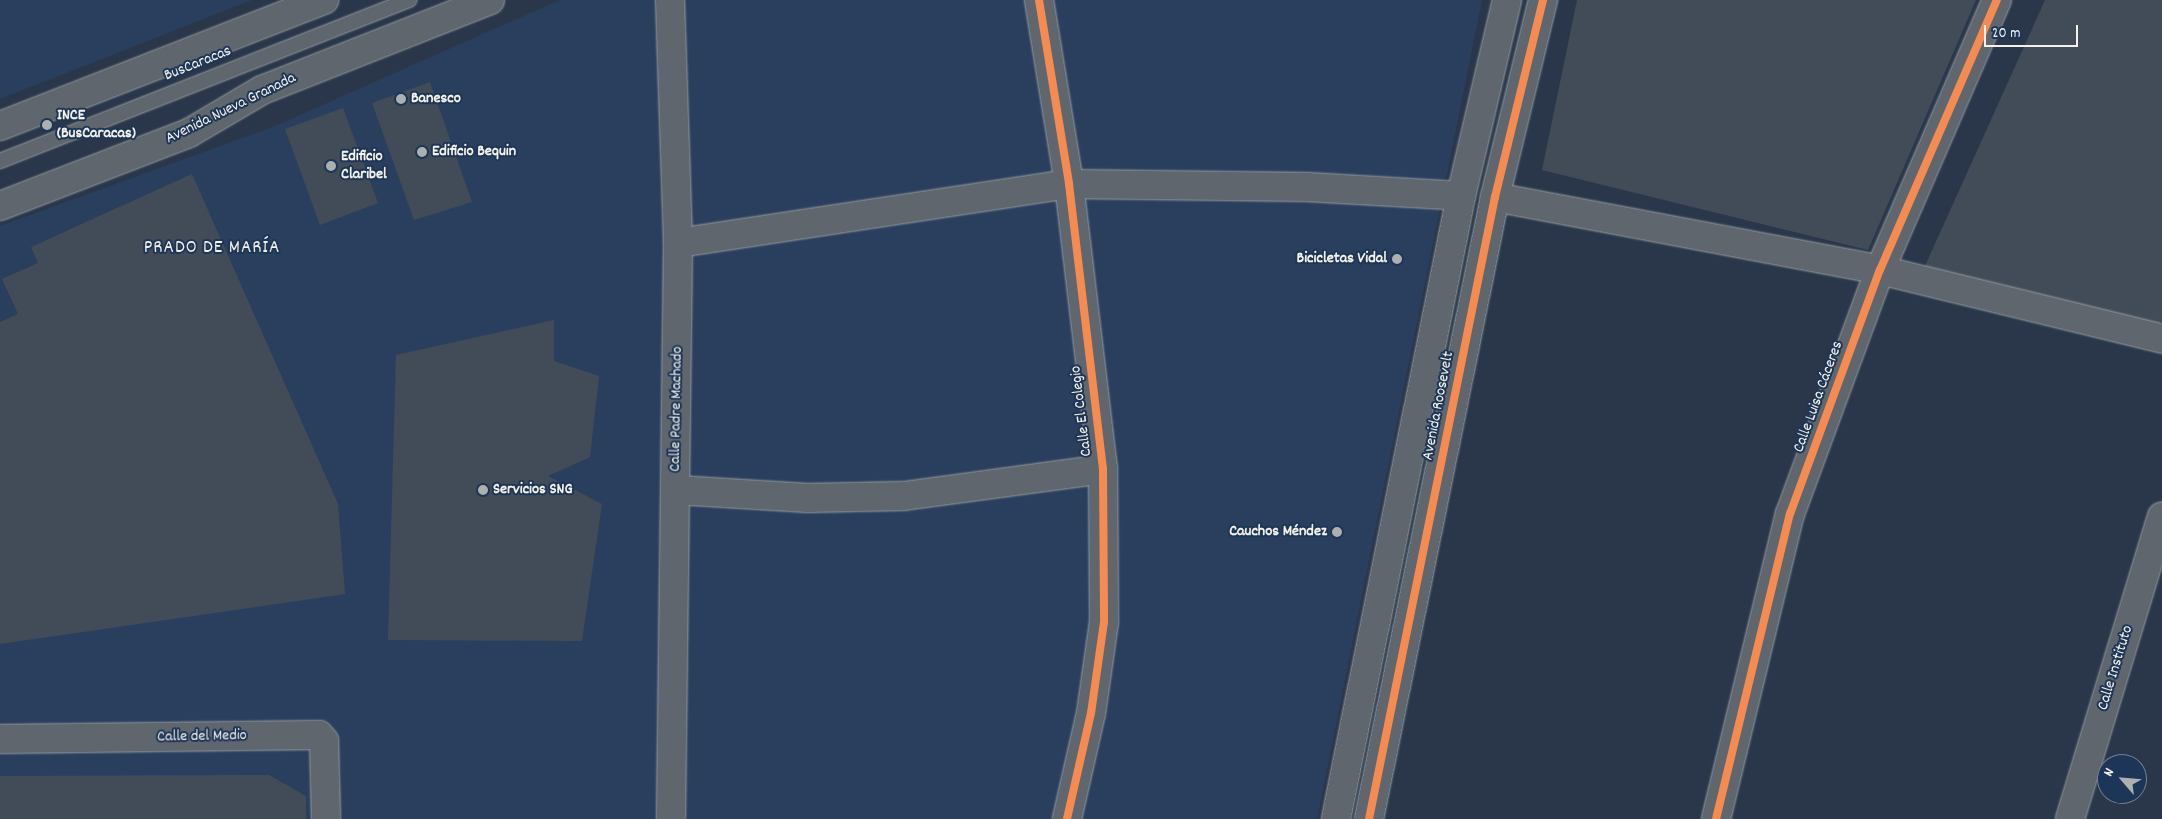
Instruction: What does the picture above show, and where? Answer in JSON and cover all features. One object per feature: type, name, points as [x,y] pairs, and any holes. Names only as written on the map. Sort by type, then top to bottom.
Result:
[{"type":"street","points":[[0,126],[324,0]]},
{"type":"street","name":"Avenida Nueva Granada","points":[[0,206],[189,133],[262,90],[490,0]]},
{"type":"street","name":"Calle Padre Machado","points":[[670,0],[678,243],[671,819]]},
{"type":"street","name":"Calle El Colegio","points":[[1039,0],[1069,184],[1103,469],[1104,622],[1091,713],[1067,819]]},
{"type":"street","name":"Avenida Roosevelt","points":[[1336,819],[1461,196],[1478,132],[1507,0]]},
{"type":"street","points":[[1478,132],[1509,61],[1523,0]]},
{"type":"street","name":"Avenida Roosevelt","points":[[1369,819],[1495,197],[1542,0]]},
{"type":"street","name":"Calle Luisa Cáceres","points":[[1716,819],[1790,514],[1880,270],[1997,0]]},
{"type":"street","points":[[1509,61],[1509,133]]},
{"type":"street","points":[[678,243],[1069,184],[1307,187],[1461,196]]},
{"type":"street","points":[[1495,197],[1880,270],[2162,338]]},
{"type":"street","points":[[676,490],[808,498],[904,496],[1103,469]]},
{"type":"street","name":"Calle Instituto","points":[[2070,819],[2162,517]]},
{"type":"street","points":[[1380,598],[1413,602]]},
{"type":"street","name":"Calle del Medio","points":[[0,739],[318,735],[324,741],[326,819]]},
{"type":"lane","name":"BusCaracas","points":[[0,161],[408,0]]},
{"type":"shaded area","points":[[0,0],[252,0],[0,99]]},
{"type":"shaded area","points":[[560,0],[1482,0],[1317,819],[0,819],[0,226],[275,126]]},
{"type":"building","points":[[1577,0],[1976,0],[1868,250],[1542,170]]},
{"type":"building","points":[[2045,0],[2162,0],[2162,322],[2152,325],[1925,266]]},
{"type":"building","name":"Edificio Bequin","points":[[430,82],[472,202],[414,220],[372,103]]},
{"type":"building","name":"Edificio Claribel","points":[[343,108],[378,203],[320,225],[285,129]]},
{"type":"building","points":[[192,174],[338,504],[345,594],[0,644],[0,322],[18,314],[2,279],[38,263],[31,247]]},
{"type":"building","name":"Servicios SNG","points":[[554,320],[554,361],[599,376],[590,457],[548,476],[602,504],[582,641],[388,640],[396,355]]},
{"type":"building","points":[[269,775],[306,796],[306,819],[0,819],[0,776]]},
{"type":"cycle path","points":[[1039,0],[1069,184],[1103,469],[1104,622],[1091,713],[1067,819]]},
{"type":"cycle path","points":[[1369,819],[1495,197],[1543,0]]},
{"type":"cycle path","points":[[1716,819],[1790,514],[1880,270],[1997,0]]},
{"type":"place","name":"Banesco","points":[[401,99]]},
{"type":"place","name":"INCE (BusCaracas)","points":[[47,125]]},
{"type":"place","name":"Edificio Bequin","points":[[422,152]]},
{"type":"place","name":"Edificio Claribel","points":[[331,166]]},
{"type":"place","name":"Bicicletas Vidal","points":[[1397,259]]},
{"type":"place","name":"Servicios SNG","points":[[483,490]]},
{"type":"place","name":"Cauchos Méndez","points":[[1337,532]]},
{"type":"district","name":"PRADO DE MARÍA","points":[[212,249]]}]
